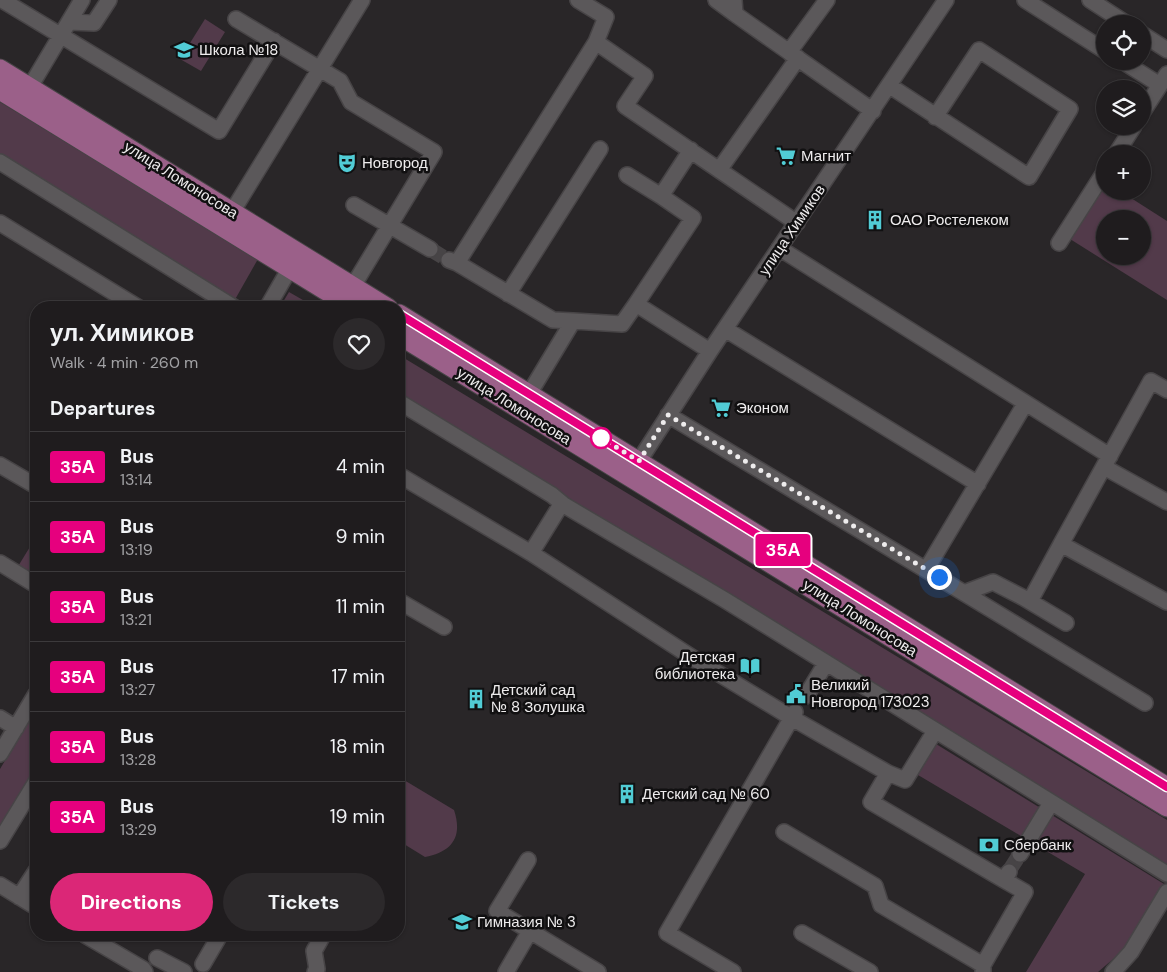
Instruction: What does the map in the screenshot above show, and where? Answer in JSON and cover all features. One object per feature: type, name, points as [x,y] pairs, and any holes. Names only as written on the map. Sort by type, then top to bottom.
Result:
[{"type":"main road","name":"улица Ломоносова","points":[[0,69],[30,87],[290,268],[343,301]]},
{"type":"main road","name":"улица Ломоносова","points":[[0,90],[175,187],[232,212],[377,301]]},
{"type":"main road","name":"улица Ломоносова","points":[[405,319],[451,357],[1085,746],[1167,787]]},
{"type":"main road","name":"улица Ломоносова","points":[[405,338],[529,394],[639,461],[1085,746],[1167,807]]},
{"type":"street","points":[[2,0],[219,131],[274,41]]},
{"type":"street","points":[[30,87],[81,0]]},
{"type":"street","points":[[69,22],[94,23],[109,0]]},
{"type":"street","points":[[232,212],[362,0]]},
{"type":"street","points":[[578,0],[606,17],[596,42],[452,262],[553,320],[622,324],[693,218],[627,175]]},
{"type":"street","points":[[716,0],[735,7],[793,55],[872,111]]},
{"type":"street","points":[[719,170],[827,0]]},
{"type":"street","name":"улица Химиков","points":[[639,461],[710,351],[890,86],[946,0]]},
{"type":"street","points":[[1026,0],[1096,45]]},
{"type":"street","points":[[1090,0],[1113,15]]},
{"type":"street","points":[[236,19],[340,81],[351,102],[434,152],[353,286]]},
{"type":"street","points":[[1151,40],[1167,50]]},
{"type":"street","points":[[596,42],[645,76],[625,106],[797,223]]},
{"type":"street","points":[[890,86],[936,117],[1029,177],[1070,109],[980,50],[936,117]]},
{"type":"street","points":[[1141,70],[1163,80],[1151,98]]},
{"type":"street","points":[[508,294],[600,149]]},
{"type":"street","points":[[661,196],[691,150]]},
{"type":"street","points":[[0,162],[224,301]]},
{"type":"street","points":[[1059,243],[1096,186]]},
{"type":"street","points":[[354,205],[430,249]]},
{"type":"street","points":[[0,223],[128,301]]},
{"type":"street","points":[[779,248],[1025,404],[1167,502]]},
{"type":"street","points":[[271,301],[290,268]]},
{"type":"street","points":[[636,304],[710,351]]},
{"type":"street","points":[[529,394],[574,321]]},
{"type":"street","points":[[725,330],[978,484]]},
{"type":"street","points":[[1030,601],[1151,381],[1167,390]]},
{"type":"street","points":[[926,570],[1025,404]]},
{"type":"street","points":[[405,406],[552,495],[562,503],[725,600],[1167,874]]},
{"type":"street","points":[[668,415],[1145,703]]},
{"type":"street","points":[[0,465],[30,482]]},
{"type":"street","points":[[405,479],[531,553],[693,658],[794,715],[888,773],[905,780],[934,731]]},
{"type":"street","points":[[531,553],[562,503]]},
{"type":"street","points":[[1061,544],[1167,602]]},
{"type":"street","points":[[0,563],[30,581]]},
{"type":"street","points":[[964,592],[993,582],[1004,586],[1066,623]]},
{"type":"street","points":[[405,604],[444,627]]},
{"type":"street","points":[[806,696],[826,664]]},
{"type":"street","points":[[0,754],[30,704]]},
{"type":"street","points":[[733,972],[667,934],[794,715]]},
{"type":"street","points":[[0,718],[16,728]]},
{"type":"street","points":[[784,832],[875,886],[881,905],[983,968],[1025,892],[1007,875],[870,802],[888,773]]},
{"type":"street","points":[[0,841],[30,792]]},
{"type":"street","points":[[1020,854],[1051,803]]},
{"type":"street","points":[[528,860],[497,911],[598,972]]},
{"type":"street","points":[[19,897],[30,880]]},
{"type":"street","points":[[0,885],[30,903]]},
{"type":"street","points":[[1114,972],[1130,952],[1167,892]]},
{"type":"street","points":[[506,972],[530,931]]},
{"type":"street","points":[[802,933],[870,972]]},
{"type":"street","points":[[95,941],[145,972]]},
{"type":"street","points":[[203,964],[216,941]]},
{"type":"street","points":[[319,971],[314,951],[320,941]]},
{"type":"street","points":[[157,958],[184,972]]},
{"type":"shaded area","points":[[205,19],[225,32],[201,71],[180,59]]},
{"type":"shaded area","points":[[0,102],[258,259],[234,301],[230,301],[0,155]]},
{"type":"shaded area","points":[[1096,197],[1096,200],[1134,200],[1150,210],[1096,210],[1096,255],[1070,239]]},
{"type":"shaded area","points":[[1151,211],[1167,221],[1167,300],[1111,265],[1151,265]]},
{"type":"shaded area","points":[[289,292],[305,301],[284,301]]},
{"type":"shaded area","points":[[405,359],[1167,820],[1167,868],[405,397]]},
{"type":"shaded area","points":[[30,547],[30,576],[17,568]]},
{"type":"shaded area","points":[[30,719],[30,786],[0,836],[0,769]]},
{"type":"shaded area","points":[[936,744],[1164,884],[1127,947],[1098,972],[1026,972],[1085,874],[918,775]]},
{"type":"shaded area","points":[[405,781],[454,810],[457,828],[453,842],[442,851],[425,857],[405,845]]},
{"type":"tunnel","points":[[430,249],[448,260]]},
{"type":"tunnel","points":[[1009,871],[1020,854]]},
{"type":"bus line","name":"35А","points":[[405,318],[1167,787]]},
{"type":"place","name":"Школа №18","points":[[184,50]]},
{"type":"place","name":"Магнит","points":[[786,156]]},
{"type":"place","name":"Новгород","points":[[347,163]]},
{"type":"place","name":"ОАО Ростелеком","points":[[875,220]]},
{"type":"place","name":"Эконом","points":[[721,408]]},
{"type":"place","name":"Детская библиотека","points":[[750,666]]},
{"type":"place","name":"Великий Новгород 173023","points":[[796,694]]},
{"type":"place","name":"Детский сад № 8 Золушка","points":[[476,699]]},
{"type":"place","name":"Детский сад № 60","points":[[627,794]]},
{"type":"place","name":"Сбербанк","points":[[989,845]]},
{"type":"place","name":"Гимназия № 3","points":[[462,922]]},
{"type":"route","points":[[601,438],[639,461],[668,415],[939,577]]}]
